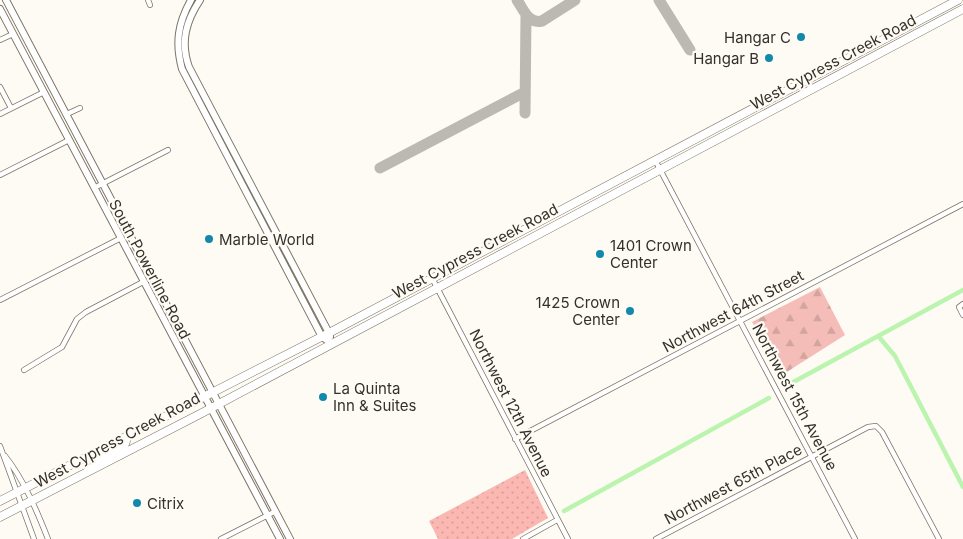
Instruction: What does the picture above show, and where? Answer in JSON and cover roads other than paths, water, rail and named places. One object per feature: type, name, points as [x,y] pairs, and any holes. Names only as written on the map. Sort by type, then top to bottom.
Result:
[{"type":"main road","name":"South Powerline Road","points":[[6,0],[290,539]]},
{"type":"main road","points":[[191,0],[180,23],[178,46],[182,69],[200,96],[262,205],[277,241],[331,343]]},
{"type":"main road","points":[[200,0],[189,18],[185,32],[184,46],[187,60],[200,96],[263,222],[277,241]]},
{"type":"main road","name":"West Cypress Creek Road","points":[[0,501],[326,335],[958,0]]},
{"type":"main road","name":"West Cypress Creek Road","points":[[0,517],[963,9]]},
{"type":"main road","name":"South Powerline Road","points":[[0,10],[280,539]]},
{"type":"main road","points":[[8,24],[23,31]]},
{"type":"main road","points":[[13,34],[18,35],[29,43]]},
{"type":"main road","points":[[44,92],[56,94]]},
{"type":"main road","points":[[578,212],[585,205],[587,196]]},
{"type":"main road","points":[[125,225],[124,234],[121,238],[135,243]]},
{"type":"main road","points":[[150,295],[167,304]]},
{"type":"main road","points":[[90,471],[96,461],[126,444],[128,436]]},
{"type":"street","points":[[0,40],[13,34]]},
{"type":"street","points":[[0,87],[11,108]]},
{"type":"street","points":[[0,114],[44,92]]},
{"type":"street","points":[[67,114],[80,108]]},
{"type":"street","points":[[0,175],[69,140]]},
{"type":"street","points":[[94,188],[168,150]]},
{"type":"street","name":"Northwest 15th Avenue","points":[[655,160],[855,539]]},
{"type":"street","name":"Northwest 64th Street","points":[[515,438],[963,204]]},
{"type":"street","points":[[0,300],[121,238]]},
{"type":"street","name":"Northwest 12th Avenue","points":[[432,278],[568,539]]},
{"type":"street","points":[[24,370],[62,347],[73,325],[82,316],[143,282]]},
{"type":"street","points":[[961,305],[963,315]]},
{"type":"street","name":"Northwest 65th Place","points":[[656,539],[868,427],[876,426],[882,432],[939,539]]},
{"type":"street","points":[[0,446],[11,464],[21,491],[22,506],[34,539]]},
{"type":"street","points":[[4,454],[6,466],[21,491],[31,501],[48,539]]},
{"type":"street","points":[[221,539],[276,511]]},
{"type":"street","points":[[523,539],[558,520]]},
{"type":"waterway","points":[[786,386],[963,290]]},
{"type":"waterway","points":[[879,337],[895,356],[963,487]]},
{"type":"waterway","points":[[564,511],[769,398]]},
{"type":"place","name":"Hangar C","points":[[801,37]]},
{"type":"place","name":"Hangar B","points":[[769,58]]},
{"type":"place","name":"Marble World","points":[[209,239]]},
{"type":"place","name":"1401 Crown Center","points":[[600,254]]},
{"type":"place","name":"1425 Crown Center","points":[[630,311]]},
{"type":"place","name":"La Quinta Inn & Suites","points":[[323,397]]},
{"type":"place","name":"Citrix","points":[[137,503]]}]
